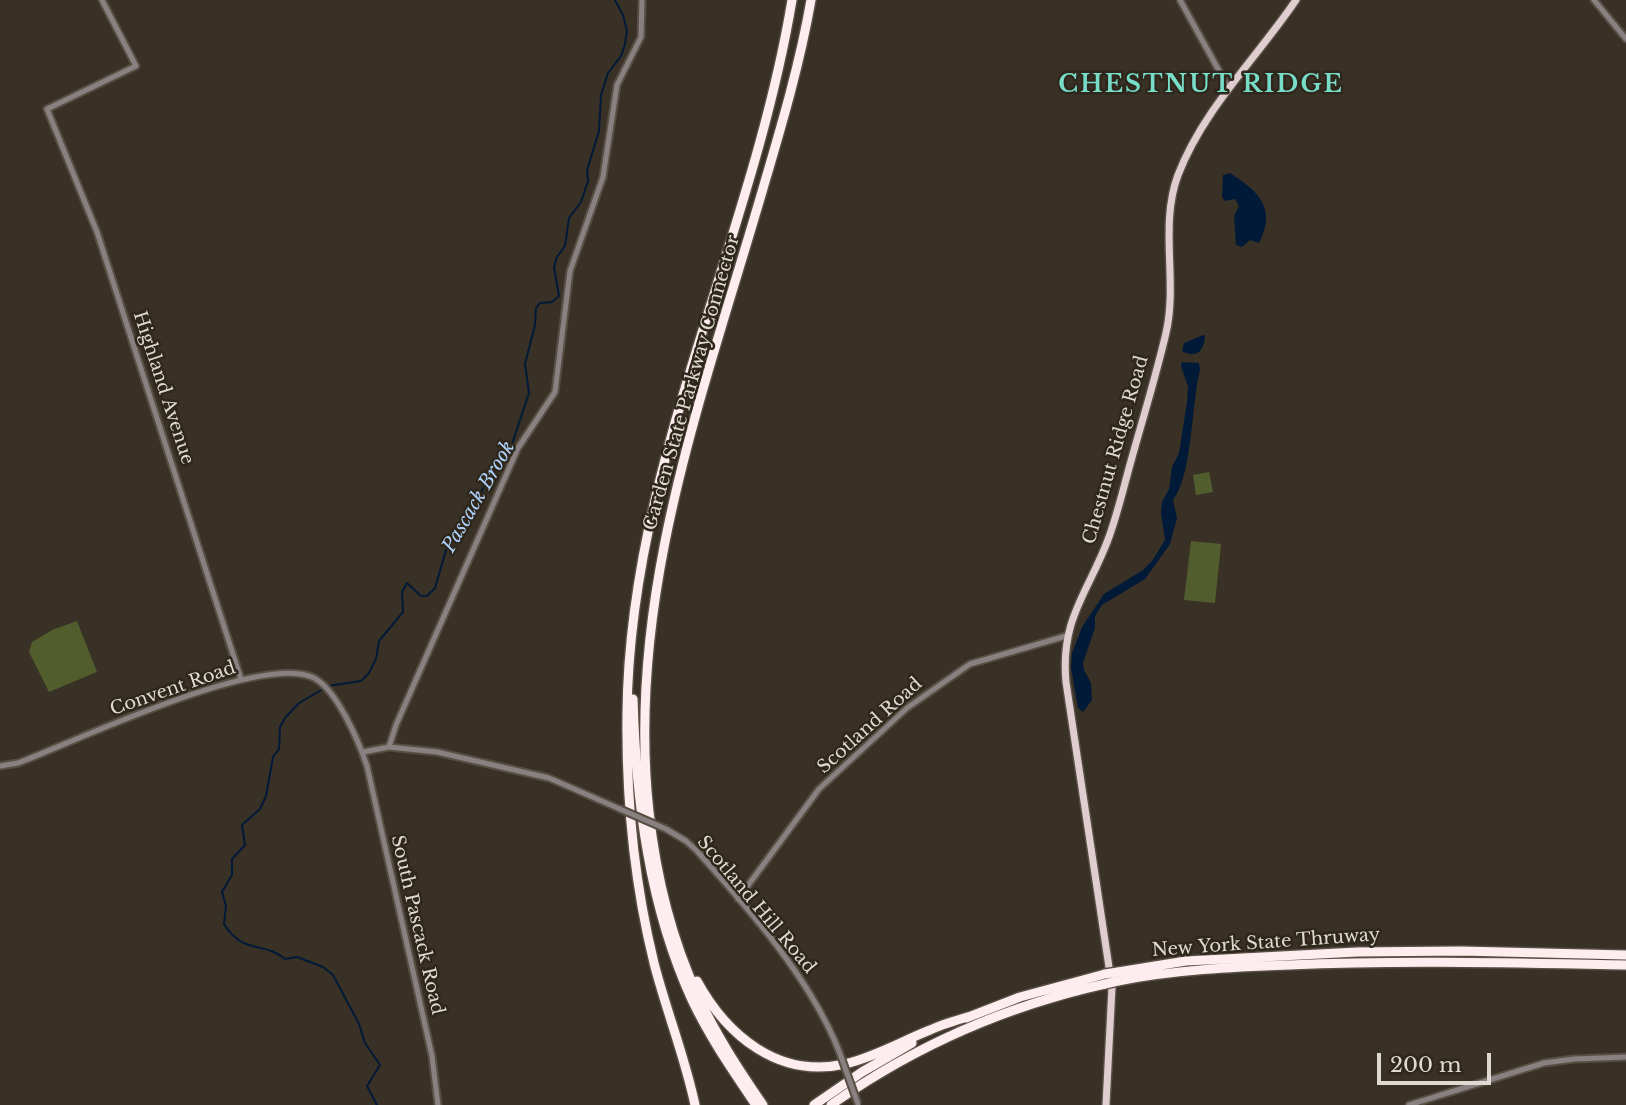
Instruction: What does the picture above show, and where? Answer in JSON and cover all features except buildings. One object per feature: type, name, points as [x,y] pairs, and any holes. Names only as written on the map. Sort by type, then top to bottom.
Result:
[{"type":"highway","name":"Garden State Parkway Connector","points":[[635,606],[657,491],[766,118],[792,0]]},
{"type":"highway","name":"Garden State Parkway Connector","points":[[666,905],[651,824],[645,740],[647,657],[658,574],[681,472],[790,98],[811,0]]},
{"type":"highway","points":[[635,606],[627,712],[629,793],[634,849],[650,946],[695,1105]]},
{"type":"highway","points":[[635,606],[635,754],[639,796],[656,893],[673,953],[692,999],[715,1043],[756,1105]]},
{"type":"highway","points":[[666,905],[691,970],[716,1012],[743,1041],[776,1059],[812,1067],[844,1064],[971,1016]]},
{"type":"highway","points":[[666,905],[682,958],[704,1009],[763,1105]]},
{"type":"highway","name":"New York State Thruway","points":[[814,1105],[892,1054],[971,1016],[1048,989],[1118,976],[1212,959],[1367,952],[1626,955]]},
{"type":"highway","name":"New York State Thruway","points":[[1118,976],[1367,962],[1465,961],[1626,965]]},
{"type":"highway","name":"New York State Thruway","points":[[831,1105],[897,1063],[975,1025],[1105,979]]},
{"type":"highway","points":[[680,1053],[689,1105]]},
{"type":"main road","name":"Chestnut Ridge Road","points":[[1106,1105],[1112,987],[1066,681],[1066,636],[1109,537],[1163,345],[1170,313],[1169,215],[1173,190],[1188,155],[1228,87],[1296,0]]},
{"type":"street","name":"Highland Avenue","points":[[102,0],[136,66],[47,109],[97,232],[241,679]]},
{"type":"street","points":[[389,747],[396,725],[518,449],[555,392],[570,271],[603,177],[617,85],[641,37],[642,0]]},
{"type":"street","points":[[1180,0],[1228,87]]},
{"type":"street","points":[[1594,0],[1626,39]]},
{"type":"street","name":"Scotland Road","points":[[738,899],[819,789],[907,708],[970,664],[1066,636]]},
{"type":"street","name":"Convent Road","points":[[0,766],[37,756],[136,714],[241,679],[298,674],[313,677],[331,694],[363,752]]},
{"type":"street","name":"Scotland Hill Road","points":[[363,752],[389,747],[430,751],[549,778],[666,829],[686,841],[738,899],[803,983],[824,1017],[858,1104]]},
{"type":"street","name":"South Pascack Road","points":[[363,752],[432,1056],[438,1105]]},
{"type":"street","points":[[1409,1105],[1544,1063],[1626,1057]]},
{"type":"green space","points":[[1209,472],[1213,492],[1196,495],[1193,475]]},
{"type":"green space","points":[[1191,541],[1221,544],[1215,603],[1184,600]]},
{"type":"green space","points":[[77,621],[97,672],[49,692],[29,652],[32,642],[52,630]]},
{"type":"water","points":[[1230,173],[1257,194],[1262,202],[1266,220],[1259,243],[1250,240],[1242,247],[1236,245],[1234,216],[1239,206],[1235,199],[1225,201],[1222,197],[1223,175]]},
{"type":"water","points":[[1203,335],[1204,341],[1199,352],[1192,354],[1182,351],[1184,343]]},
{"type":"water","points":[[1182,362],[1199,363],[1200,370],[1188,456],[1180,488],[1173,500],[1177,518],[1170,544],[1145,579],[1102,605],[1095,616],[1095,628],[1083,663],[1091,683],[1092,700],[1083,712],[1078,708],[1071,668],[1072,653],[1082,627],[1104,594],[1143,570],[1165,540],[1162,502],[1169,489],[1172,467],[1179,453],[1187,402],[1188,387]]},
{"type":"waterway","name":"Pascack Brook","points":[[328,686],[361,681],[369,673],[376,659],[379,641],[403,612],[402,592],[407,583],[421,596],[427,596],[435,588],[448,543],[512,444],[529,393],[525,364],[535,325],[536,308],[540,303],[552,302],[559,296],[554,267],[565,246],[569,218],[581,202],[588,181],[587,170],[599,131],[601,95],[608,73],[621,56],[625,44],[627,31],[615,0]]},
{"type":"waterway","name":"Pascack Brook","points":[[323,689],[299,703],[280,727],[279,749],[273,757],[266,796],[260,809],[242,825],[245,845],[232,859],[232,875],[222,892],[226,906],[224,924],[231,934],[246,944],[269,950],[285,959],[297,957],[323,967],[333,975],[359,1024],[365,1043],[380,1065],[367,1086],[377,1105]]},
{"type":"district","name":"CHESTNUT RIDGE","points":[[1201,85]]}]
